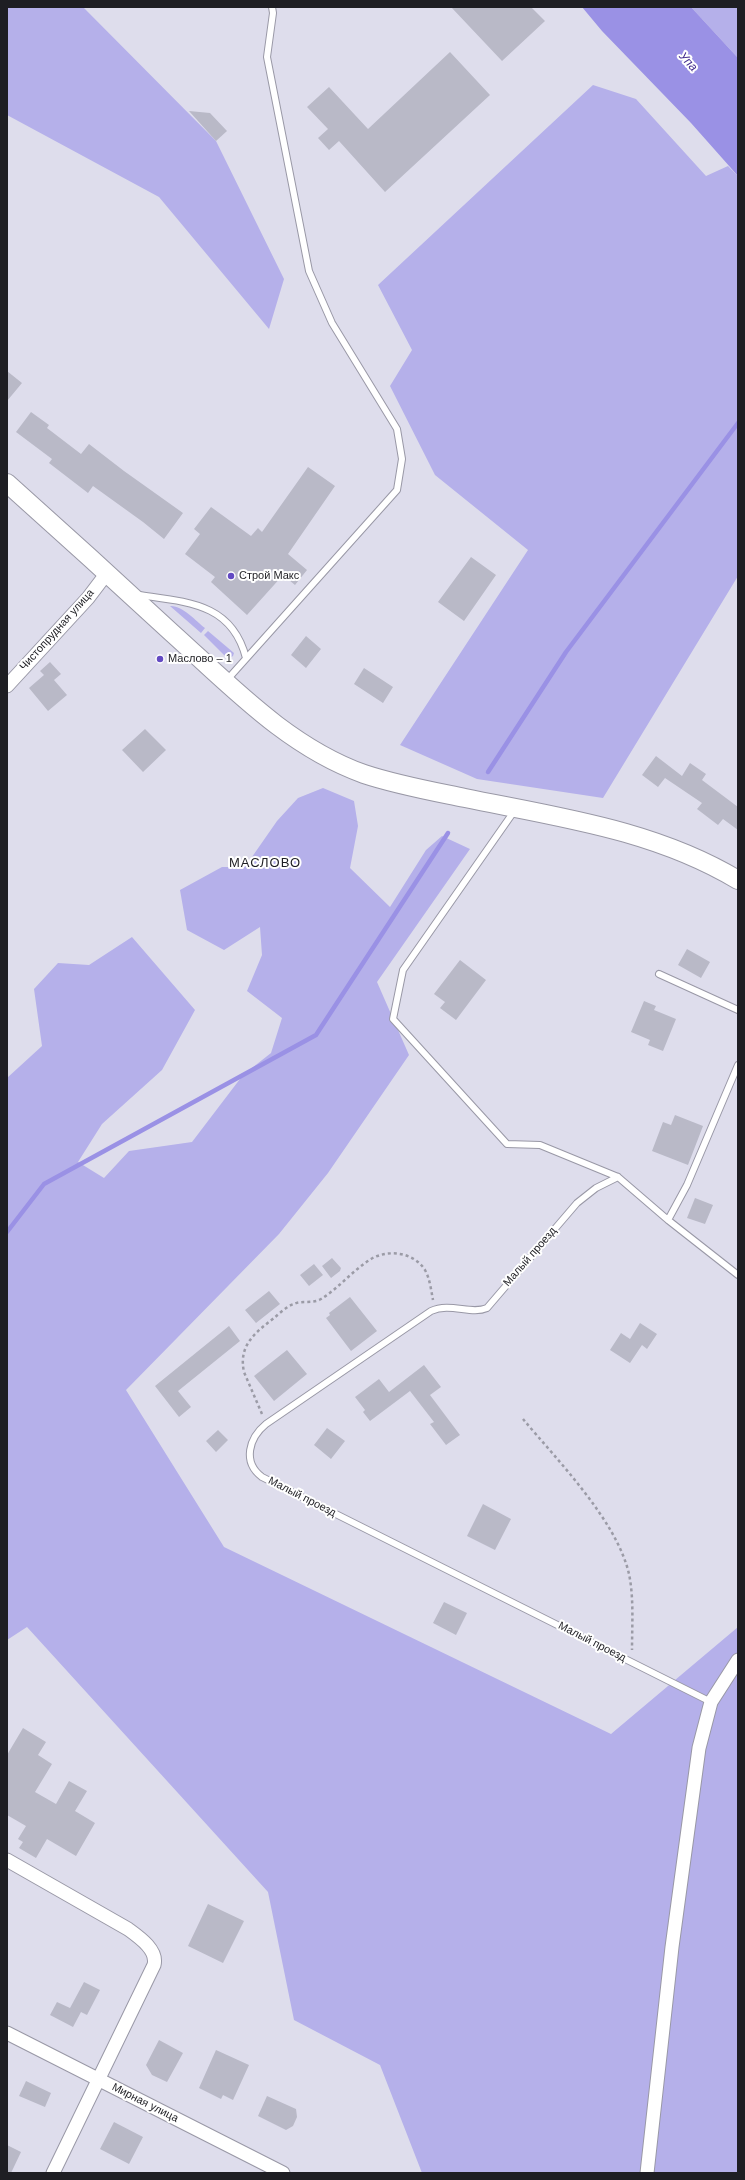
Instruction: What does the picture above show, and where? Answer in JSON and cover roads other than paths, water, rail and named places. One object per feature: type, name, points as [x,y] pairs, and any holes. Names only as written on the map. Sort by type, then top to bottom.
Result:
[{"type":"main road","points":[[7,484],[107,573],[225,682],[282,731],[323,755],[364,774],[422,790],[595,824],[688,854],[738,880]]},
{"type":"street","name":"Чистопрудная улица","points":[[7,686],[88,598],[107,573]]},
{"type":"street","points":[[647,2173],[688,1826],[699,1748],[711,1702],[738,1660]]},
{"type":"street","points":[[7,1860],[128,1929],[154,1954],[154,1965],[53,2173]]},
{"type":"street","name":"Мирная улица","points":[[7,2033],[283,2173]]},
{"type":"lane","points":[[225,682],[397,490],[402,459],[397,429],[332,323],[309,271],[267,57],[274,13],[272,7]]},
{"type":"lane","points":[[129,593],[181,601],[209,609],[226,620],[235,629],[242,642],[246,658]]},
{"type":"lane","points":[[516,808],[403,970],[393,1019],[507,1144],[540,1145],[618,1177],[668,1220],[738,1275]]},
{"type":"lane","points":[[659,974],[738,1010]]},
{"type":"lane","points":[[668,1220],[688,1185],[738,1065]]},
{"type":"lane","name":"Малый проезд","points":[[618,1177],[596,1188],[577,1203],[486,1308],[448,1307],[435,1309],[266,1424],[254,1436],[250,1451],[251,1464],[262,1477],[711,1702]]},
{"type":"water","name":"Упа","points":[[582,7],[691,7],[738,58],[738,176],[691,123],[602,31]]},
{"type":"waterway","points":[[488,772],[566,652],[738,423]]},
{"type":"waterway","points":[[7,1232],[44,1184],[316,1035],[448,833]]},
{"type":"place","name":"Строй Макс","points":[[231,576]]},
{"type":"place","name":"Маслово – 1","points":[[160,659]]},
{"type":"district","name":"МАСЛОВО","points":[[265,863]]}]
